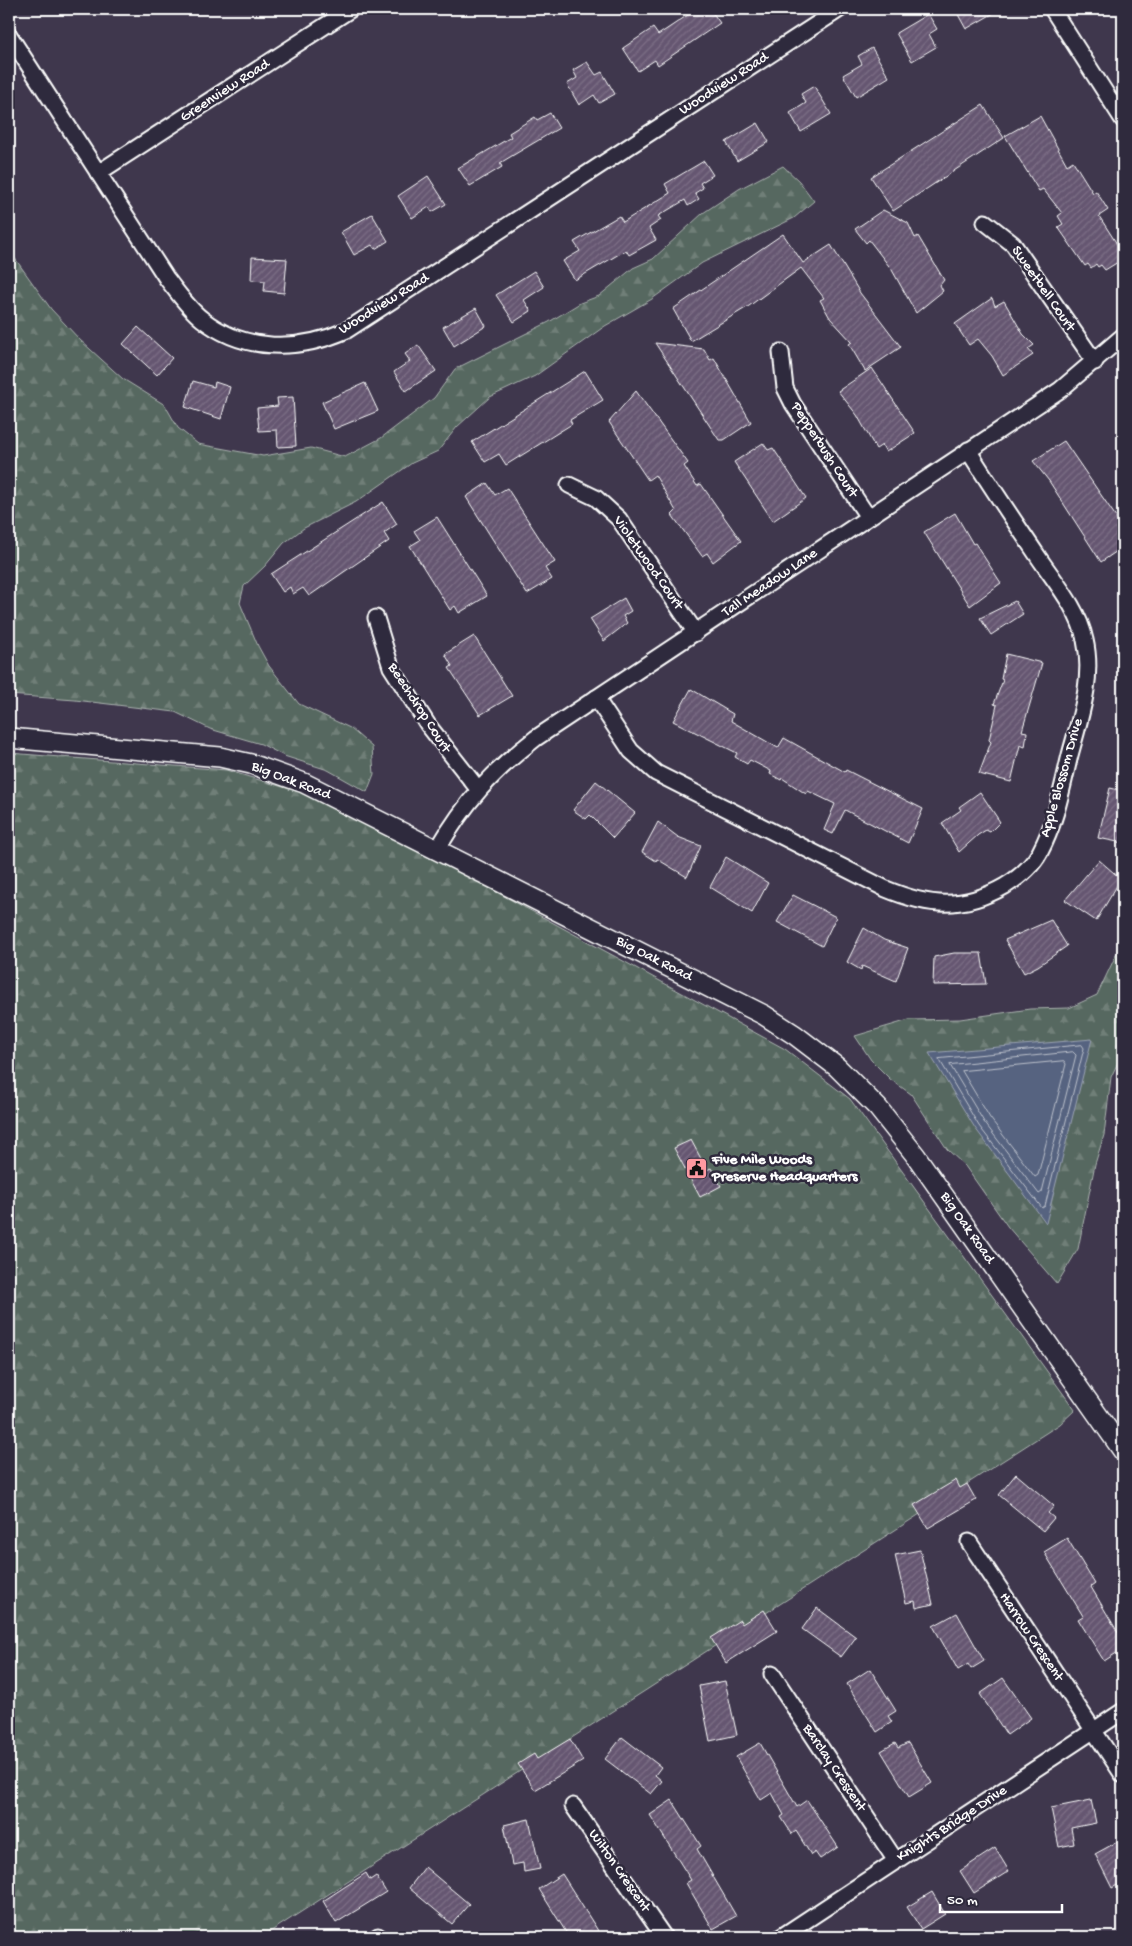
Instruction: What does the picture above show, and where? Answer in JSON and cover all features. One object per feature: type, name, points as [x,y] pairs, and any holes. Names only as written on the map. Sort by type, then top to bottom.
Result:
[{"type":"street","name":"Greenview Road","points":[[98,173],[351,9]]},
{"type":"street","name":"Woodview Road","points":[[9,35],[167,279],[202,319],[220,332],[243,340],[265,345],[288,346],[308,344],[347,330],[840,9]]},
{"type":"street","points":[[1052,9],[1123,120]]},
{"type":"street","name":"Sweetbell Court","points":[[985,222],[1013,244],[1095,362]]},
{"type":"street","name":"Tall Meadow Lane","points":[[437,850],[456,819],[478,789],[504,763],[596,698],[1060,390],[1095,362],[1123,336]]},
{"type":"street","name":"Pepperbush Court","points":[[781,352],[785,388],[793,404],[868,517]]},
{"type":"street","name":"Apple Blossom Drive","points":[[596,698],[631,752],[656,772],[886,889],[910,899],[952,904],[970,901],[993,893],[1014,880],[1030,866],[1039,854],[1051,828],[1080,717],[1088,661],[1083,633],[1071,606],[968,450]]},
{"type":"street","name":"Violetwood Court","points":[[569,485],[596,498],[619,519],[696,633]]},
{"type":"street","name":"Beechdrop Court","points":[[376,618],[391,667],[428,725],[478,789]]},
{"type":"street","name":"Big Oak Road","points":[[9,738],[171,751],[220,757],[251,764],[304,783],[764,1015],[837,1068],[878,1108],[916,1156],[1123,1450]]},
{"type":"street","name":"Harrow Crescent","points":[[969,1542],[1123,1775]]},
{"type":"street","name":"Barclay Crescent","points":[[772,1674],[896,1861]]},
{"type":"street","name":"Knights Bridge Drive","points":[[781,1937],[1123,1711]]},
{"type":"street","name":"Wilton Crescent","points":[[574,1806],[664,1937]]},
{"type":"green space","points":[[783,166],[799,181],[814,201],[794,218],[702,263],[652,299],[605,326],[535,376],[490,397],[457,427],[438,451],[412,463],[356,502],[304,528],[284,543],[265,566],[244,586],[240,603],[258,646],[269,666],[299,704],[350,728],[372,747],[374,774],[367,792],[328,770],[284,756],[261,744],[210,729],[175,712],[75,700],[9,695],[9,250],[51,309],[80,340],[123,379],[165,405],[178,428],[198,444],[263,456],[311,448],[345,457],[381,438],[434,398],[455,369],[549,322],[580,303],[599,296],[633,268],[653,259],[703,213],[739,189]]},
{"type":"green space","points":[[9,753],[226,770],[303,793],[388,833],[785,1049],[850,1099],[1075,1410],[1060,1424],[262,1937],[9,1937]]},
{"type":"green space","points":[[1123,932],[1123,1052],[1111,1077],[1104,1135],[1095,1164],[1078,1249],[1057,1284],[1008,1227],[965,1166],[947,1149],[911,1094],[890,1079],[871,1060],[855,1036],[909,1020],[960,1019],[1030,1009],[1069,1008],[1097,995],[1117,953]]},
{"type":"water","points":[[1092,1039],[1046,1223],[975,1128],[929,1053]]},
{"type":"building","points":[[697,9],[710,9],[720,23],[658,65],[655,60],[638,71],[623,48],[653,28],[658,35]]},
{"type":"building","points":[[955,9],[1001,9],[966,29]]},
{"type":"building","points":[[928,14],[937,29],[929,34],[936,47],[912,61],[896,33]]},
{"type":"building","points":[[872,48],[889,77],[856,97],[843,75],[862,64],[858,56]]},
{"type":"building","points":[[587,62],[596,75],[602,72],[615,94],[599,103],[594,95],[579,105],[567,84],[577,78],[573,70]]},
{"type":"building","points":[[814,86],[831,114],[801,132],[790,113],[806,103],[801,94]]},
{"type":"building","points":[[983,105],[1004,138],[893,211],[871,177]]},
{"type":"building","points":[[550,113],[559,128],[500,163],[502,167],[470,186],[458,168],[511,137],[509,133],[535,117],[537,120]]},
{"type":"building","points":[[1040,116],[1067,165],[1073,161],[1093,193],[1096,191],[1108,210],[1099,216],[1117,244],[1123,240],[1123,259],[1105,270],[1101,265],[1098,267],[1096,264],[1091,268],[1088,264],[1085,266],[1058,227],[1063,224],[1058,216],[1062,213],[1043,189],[1039,191],[1005,136]]},
{"type":"building","points":[[758,123],[769,142],[737,161],[726,142]]},
{"type":"building","points":[[704,161],[713,175],[700,183],[703,188],[695,193],[699,199],[688,206],[685,200],[658,216],[661,220],[649,228],[656,240],[629,255],[626,250],[575,280],[563,261],[580,251],[574,242],[619,216],[623,222],[670,193],[665,184]]},
{"type":"building","points":[[428,176],[446,204],[432,212],[429,207],[412,218],[398,196]]},
{"type":"building","points":[[883,210],[908,223],[915,238],[918,236],[944,280],[940,285],[943,291],[916,313],[892,270],[869,240],[866,243],[855,229]]},
{"type":"building","points":[[372,214],[388,241],[375,249],[372,245],[354,255],[341,232]]},
{"type":"building","points":[[783,234],[803,263],[831,245],[860,293],[901,347],[865,371],[849,344],[852,342],[830,318],[820,300],[824,298],[801,268],[749,306],[691,341],[673,309]]},
{"type":"building","points":[[252,257],[287,259],[284,293],[264,291],[265,281],[251,280]]},
{"type":"building","points":[[534,271],[544,287],[524,300],[531,311],[514,322],[496,295]]},
{"type":"building","points":[[992,298],[995,306],[1004,301],[1023,334],[1034,345],[1028,349],[1033,355],[1003,375],[992,356],[978,339],[969,345],[955,324]]},
{"type":"building","points":[[476,308],[486,326],[454,346],[443,327]]},
{"type":"building","points":[[138,327],[172,358],[157,375],[123,344]]},
{"type":"building","points":[[655,343],[704,349],[710,360],[714,358],[751,422],[724,440],[719,440]]},
{"type":"building","points":[[418,345],[436,371],[406,391],[394,372],[410,361],[405,354]]},
{"type":"building","points":[[872,368],[915,433],[886,452],[882,445],[876,449],[857,415],[838,391]]},
{"type":"building","points":[[585,371],[603,400],[570,420],[572,424],[506,465],[499,454],[485,462],[472,442]]},
{"type":"building","points":[[193,381],[214,387],[215,382],[230,387],[221,419],[185,407]]},
{"type":"building","points":[[365,383],[378,411],[334,429],[322,402]]},
{"type":"building","points":[[636,391],[688,463],[684,466],[697,486],[701,484],[741,541],[713,562],[707,553],[702,556],[672,515],[676,511],[655,475],[648,480],[609,422]]},
{"type":"building","points":[[293,397],[296,446],[278,447],[277,430],[259,431],[257,408],[278,406],[277,398]]},
{"type":"building","points":[[1064,441],[1123,527],[1123,547],[1101,562],[1049,481],[1033,461]]},
{"type":"building","points":[[763,443],[768,450],[773,448],[806,498],[773,521],[734,462]]},
{"type":"building","points":[[487,483],[495,495],[507,488],[555,562],[545,568],[552,579],[527,594],[466,497]]},
{"type":"building","points":[[383,502],[397,524],[384,533],[389,541],[309,596],[303,588],[293,594],[290,587],[283,592],[271,574]]},
{"type":"building","points":[[955,513],[973,544],[975,543],[1001,583],[970,606],[924,532]]},
{"type":"building","points":[[437,517],[487,596],[459,613],[455,606],[450,610],[410,546],[420,540],[414,531]]},
{"type":"building","points":[[624,598],[631,611],[623,616],[627,623],[604,641],[590,619]]},
{"type":"building","points":[[1015,601],[1023,614],[991,635],[980,618]]},
{"type":"building","points":[[474,636],[512,696],[480,715],[449,668],[452,666],[445,654]]},
{"type":"building","points":[[1006,654],[1042,663],[1022,731],[1027,732],[1025,747],[1020,745],[1011,782],[979,774],[991,742],[989,740],[997,705],[994,704],[1003,680],[1001,679]]},
{"type":"building","points":[[691,689],[733,714],[731,721],[778,748],[784,738],[845,772],[846,770],[923,809],[908,843],[845,810],[833,834],[824,830],[835,804],[808,791],[806,794],[782,778],[781,780],[770,774],[771,771],[750,760],[747,764],[735,757],[737,753],[673,721]]},
{"type":"building","points":[[596,781],[635,813],[613,838],[590,815],[586,819],[573,810]]},
{"type":"building","points":[[1110,788],[1123,791],[1123,843],[1098,838]]},
{"type":"building","points":[[980,792],[1000,822],[990,832],[986,830],[978,835],[959,852],[942,823],[961,810],[959,807]]},
{"type":"building","points":[[658,822],[678,837],[701,846],[687,877],[642,852]]},
{"type":"building","points":[[726,857],[768,883],[752,913],[710,887]]},
{"type":"building","points":[[1099,860],[1121,879],[1096,921],[1065,900]]},
{"type":"building","points":[[793,895],[836,917],[822,946],[777,922]]},
{"type":"building","points":[[1051,920],[1067,946],[1038,966],[1024,973],[1005,940]]},
{"type":"building","points":[[864,928],[884,940],[908,948],[896,981],[862,966],[861,970],[847,962]]},
{"type":"building","points":[[954,953],[981,953],[986,984],[933,985],[934,957]]},
{"type":"building","name":"Five Mile Woods Preserve Headquarters","points":[[691,1140],[707,1170],[711,1168],[721,1186],[700,1197],[674,1148]]},
{"type":"building","points":[[1016,1474],[1054,1506],[1048,1513],[1054,1518],[1043,1531],[999,1495]]},
{"type":"building","points":[[956,1480],[960,1488],[967,1484],[976,1500],[928,1528],[914,1505]]},
{"type":"building","points":[[1067,1538],[1095,1584],[1091,1587],[1123,1641],[1123,1649],[1104,1661],[1078,1619],[1083,1616],[1044,1552]]},
{"type":"building","points":[[920,1550],[933,1604],[916,1608],[915,1601],[906,1603],[895,1555]]},
{"type":"building","points":[[817,1608],[856,1637],[841,1657],[802,1629]]},
{"type":"building","points":[[764,1610],[777,1631],[726,1663],[711,1638],[740,1620],[742,1624]]},
{"type":"building","points":[[957,1613],[984,1661],[971,1669],[968,1664],[958,1670],[933,1626]]},
{"type":"building","points":[[870,1669],[896,1711],[888,1716],[892,1722],[877,1732],[847,1684]]},
{"type":"building","points":[[1003,1678],[1031,1718],[1007,1735],[980,1694]]},
{"type":"building","points":[[725,1681],[737,1735],[710,1741],[699,1686]]},
{"type":"building","points":[[622,1737],[661,1767],[655,1775],[662,1781],[651,1794],[605,1759]]},
{"type":"building","points":[[570,1739],[583,1761],[535,1790],[518,1764],[534,1754],[537,1759]]},
{"type":"building","points":[[760,1743],[797,1807],[807,1800],[838,1847],[820,1859],[815,1852],[811,1855],[796,1831],[792,1834],[781,1817],[784,1815],[772,1793],[761,1800],[736,1757]]},
{"type":"building","points":[[895,1743],[898,1748],[908,1743],[932,1783],[909,1797],[881,1751]]},
{"type":"building","points":[[672,1800],[701,1846],[697,1849],[736,1916],[713,1929],[686,1883],[691,1880],[650,1815]]},
{"type":"building","points":[[1091,1800],[1096,1823],[1071,1828],[1074,1844],[1059,1847],[1051,1808]]},
{"type":"building","points":[[529,1819],[540,1869],[524,1872],[523,1863],[512,1865],[504,1825]]},
{"type":"building","points":[[1117,1842],[1123,1853],[1123,1882],[1112,1888],[1095,1854]]},
{"type":"building","points":[[995,1848],[1009,1871],[974,1893],[960,1871]]},
{"type":"building","points":[[425,1867],[469,1904],[452,1924],[409,1888]]},
{"type":"building","points":[[366,1873],[370,1880],[376,1876],[386,1892],[336,1923],[323,1901]]},
{"type":"building","points":[[562,1874],[602,1937],[569,1937],[539,1889]]},
{"type":"building","points":[[932,1892],[945,1914],[921,1929],[907,1907]]},
{"type":"place","name":"Five Mile Woods Preserve Headquarters","points":[[696,1169]]}]
